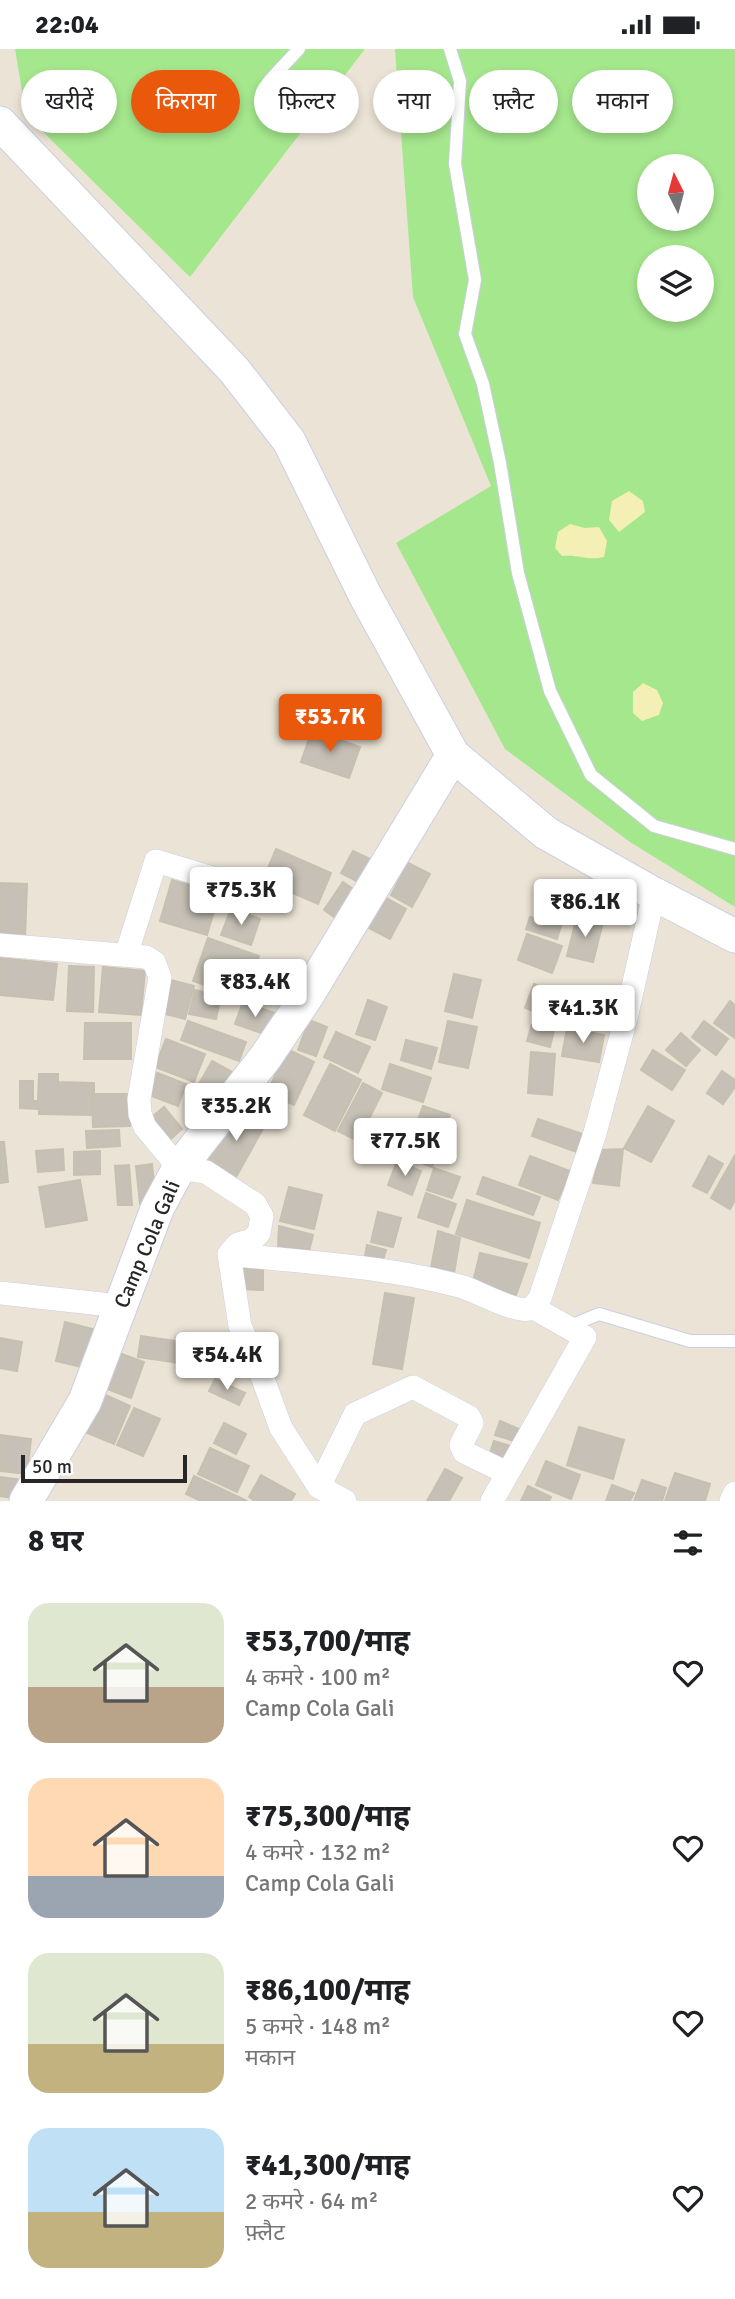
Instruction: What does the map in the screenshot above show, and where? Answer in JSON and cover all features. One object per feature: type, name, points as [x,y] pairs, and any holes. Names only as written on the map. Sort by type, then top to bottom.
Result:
[{"type":"street","points":[[0,123],[234,370],[289,441],[366,597],[453,755],[546,833],[735,936]]},
{"type":"street","name":"Camp Cola Gali","points":[[26,1501],[85,1401],[157,1209],[179,1168],[265,1058],[307,996],[453,755]]},
{"type":"street","points":[[126,955],[156,861],[219,880]]},
{"type":"street","points":[[229,1254],[398,1273],[464,1288],[516,1308],[526,1310],[532,1307],[540,1297],[595,1133],[626,1018],[654,894]]},
{"type":"street","points":[[0,945],[146,957],[159,969],[160,977],[139,1099],[140,1114],[145,1127],[179,1168],[206,1172],[255,1204],[262,1216],[259,1233],[252,1240],[238,1244],[229,1254]]},
{"type":"street","points":[[229,1254],[240,1326],[281,1427],[319,1486],[345,1501]]},
{"type":"street","points":[[0,1293],[120,1306]]},
{"type":"street","points":[[492,1501],[585,1337],[532,1307]]},
{"type":"street","points":[[319,1486],[355,1414],[413,1387],[469,1417],[472,1423],[461,1444],[464,1452],[507,1473]]},
{"type":"street","points":[[732,1501],[735,1493]]},
{"type":"lane","points":[[279,70],[299,49]]},
{"type":"lane","points":[[450,49],[460,81],[455,165],[475,280],[465,334],[483,384],[500,463],[518,573],[550,691],[592,775],[654,826],[735,849]]},
{"type":"lane","points":[[567,1327],[599,1314],[690,1341],[735,1341]]},
{"type":"green space","points":[[15,49],[365,49],[349,70],[254,70],[254,133],[301,133],[190,277],[44,133],[117,133],[117,70],[21,70],[21,85]]},
{"type":"green space","points":[[395,49],[735,49],[735,907],[630,842],[505,749],[396,543],[491,486],[413,297],[401,133],[455,133],[455,70],[397,70]]},
{"type":"sand","points":[[629,491],[643,501],[645,512],[619,532],[609,520],[612,501]]},
{"type":"sand","points":[[570,524],[585,528],[599,527],[607,541],[604,557],[562,556],[555,548],[558,532]]},
{"type":"sand","points":[[643,683],[657,690],[663,703],[659,715],[642,721],[633,713],[633,692]]},
{"type":"building","points":[[312,730],[360,747],[349,778],[301,762]]},
{"type":"building","points":[[276,849],[331,873],[318,904],[263,880]]},
{"type":"building","points":[[353,851],[372,860],[360,883],[341,873]]},
{"type":"building","points":[[408,863],[430,874],[412,907],[391,895]]},
{"type":"building","points":[[172,880],[219,894],[207,935],[160,921]]},
{"type":"building","points":[[343,882],[362,895],[343,923],[324,910]]},
{"type":"building","points":[[0,883],[27,884],[25,938],[0,937]]},
{"type":"building","points":[[386,898],[406,909],[390,939],[369,928]]},
{"type":"building","points":[[231,909],[260,919],[251,945],[221,935]]},
{"type":"building","points":[[577,916],[603,922],[593,962],[567,956]]},
{"type":"building","points":[[530,917],[561,926],[557,939],[526,929]]},
{"type":"building","points":[[527,934],[562,946],[552,973],[518,960]]},
{"type":"building","points":[[208,938],[259,956],[244,999],[193,981]]},
{"type":"building","points":[[0,958],[57,964],[53,1000],[0,995]]},
{"type":"building","points":[[69,966],[94,967],[93,1012],[67,1011]]},
{"type":"building","points":[[103,967],[145,971],[141,1015],[99,1012]]},
{"type":"building","points":[[454,974],[481,980],[472,1018],[445,1011]]},
{"type":"building","points":[[167,979],[194,986],[185,1019],[158,1012]]},
{"type":"building","points":[[534,984],[558,993],[549,1017],[525,1008]]},
{"type":"building","points":[[195,990],[221,996],[216,1019],[189,1014]]},
{"type":"building","points":[[368,1000],[387,1007],[375,1040],[356,1034]]},
{"type":"building","points":[[730,1001],[735,1005],[735,1038],[714,1023]]},
{"type":"building","points":[[243,1002],[275,1013],[267,1035],[235,1024]]},
{"type":"building","points":[[309,1020],[327,1027],[316,1056],[298,1050]]},
{"type":"building","points":[[188,1021],[246,1042],[239,1061],[181,1040]]},
{"type":"building","points":[[448,1021],[477,1027],[468,1068],[439,1062]]},
{"type":"building","points":[[704,1021],[728,1039],[716,1055],[692,1037]]},
{"type":"building","points":[[85,1023],[131,1023],[131,1059],[84,1059]]},
{"type":"building","points":[[532,1024],[554,1030],[550,1047],[527,1041]]},
{"type":"building","points":[[567,1028],[604,1035],[599,1062],[562,1056]]},
{"type":"building","points":[[336,1032],[370,1047],[358,1073],[324,1057]]},
{"type":"building","points":[[681,1033],[700,1050],[686,1066],[666,1050]]},
{"type":"building","points":[[166,1039],[205,1054],[194,1082],[155,1067]]},
{"type":"building","points":[[406,1040],[437,1048],[431,1069],[401,1060]]},
{"type":"building","points":[[287,1049],[314,1062],[294,1105],[267,1093]]},
{"type":"building","points":[[653,1050],[685,1070],[672,1090],[641,1070]]},
{"type":"building","points":[[531,1052],[555,1054],[552,1095],[528,1093]]},
{"type":"building","points":[[212,1061],[232,1072],[206,1116],[187,1105]]},
{"type":"building","points":[[330,1064],[361,1080],[335,1131],[304,1115]]},
{"type":"building","points":[[390,1064],[431,1078],[423,1102],[382,1089]]},
{"type":"building","points":[[722,1071],[735,1080],[735,1087],[723,1104],[707,1093]]},
{"type":"building","points":[[155,1072],[186,1084],[178,1106],[146,1094]]},
{"type":"building","points":[[39,1074],[58,1074],[58,1082],[94,1083],[94,1115],[39,1114],[39,1109],[20,1108],[20,1081],[33,1081],[33,1101],[38,1101]]},
{"type":"building","points":[[363,1083],[382,1093],[358,1141],[338,1131]]},
{"type":"building","points":[[92,1094],[130,1094],[130,1126],[93,1127]]},
{"type":"building","points":[[256,1101],[270,1116],[235,1179],[195,1161]]},
{"type":"building","points":[[423,1106],[450,1115],[432,1167],[405,1157]]},
{"type":"building","points":[[648,1106],[674,1121],[651,1162],[624,1148]]},
{"type":"building","points":[[164,1107],[182,1129],[164,1145],[145,1123]]},
{"type":"building","points":[[538,1119],[588,1136],[582,1154],[532,1136]]},
{"type":"building","points":[[119,1130],[120,1146],[87,1148],[86,1131]]},
{"type":"building","points":[[0,1142],[4,1142],[8,1182],[0,1183]]},
{"type":"building","points":[[63,1149],[64,1170],[38,1172],[36,1151]]},
{"type":"building","points":[[623,1149],[619,1186],[593,1183],[600,1150]]},
{"type":"building","points":[[100,1151],[100,1174],[74,1175],[74,1152]]},
{"type":"building","points":[[735,1155],[735,1200],[730,1209],[711,1198]]},
{"type":"building","points":[[530,1156],[570,1171],[558,1200],[519,1185]]},
{"type":"building","points":[[709,1156],[723,1164],[707,1193],[693,1186]]},
{"type":"building","points":[[397,1161],[421,1171],[412,1195],[388,1185]]},
{"type":"building","points":[[152,1164],[156,1202],[140,1204],[136,1166]]},
{"type":"building","points":[[129,1165],[132,1205],[118,1205],[115,1166]]},
{"type":"building","points":[[434,1168],[460,1177],[452,1198],[427,1190]]},
{"type":"building","points":[[483,1177],[540,1197],[533,1215],[477,1194]]},
{"type":"building","points":[[80,1180],[87,1220],[46,1227],[39,1187]]},
{"type":"building","points":[[289,1187],[322,1195],[314,1229],[280,1221]]},
{"type":"building","points":[[426,1193],[456,1204],[448,1227],[418,1217]]},
{"type":"building","points":[[467,1200],[540,1223],[529,1258],[456,1234]]},
{"type":"building","points":[[378,1212],[401,1218],[393,1247],[371,1242]]},
{"type":"building","points":[[279,1226],[313,1235],[308,1255],[278,1247]]},
{"type":"building","points":[[438,1231],[460,1238],[453,1279],[430,1273]]},
{"type":"building","points":[[367,1245],[386,1250],[381,1266],[364,1262]]},
{"type":"building","points":[[480,1253],[527,1264],[516,1295],[473,1282]]},
{"type":"building","points":[[240,1268],[263,1268],[263,1290],[239,1289]]},
{"type":"building","points":[[385,1293],[414,1298],[402,1369],[373,1364]]},
{"type":"building","points":[[65,1322],[96,1330],[86,1368],[56,1361]]},
{"type":"building","points":[[141,1336],[183,1342],[180,1363],[138,1357]]},
{"type":"building","points":[[0,1338],[22,1342],[17,1371],[0,1368]]},
{"type":"building","points":[[119,1353],[144,1362],[131,1398],[107,1389]]},
{"type":"building","points":[[215,1379],[245,1393],[239,1405],[209,1391]]},
{"type":"building","points":[[101,1393],[130,1406],[114,1444],[85,1432]]},
{"type":"building","points":[[134,1408],[160,1419],[143,1456],[117,1445]]},
{"type":"building","points":[[500,1421],[524,1431],[520,1443],[495,1435]]},
{"type":"building","points":[[224,1423],[246,1434],[236,1454],[214,1443]]},
{"type":"building","points":[[579,1427],[624,1440],[613,1479],[567,1465]]},
{"type":"building","points":[[0,1435],[31,1439],[27,1474],[0,1471]]},
{"type":"building","points":[[494,1441],[514,1447],[505,1462],[489,1456]]},
{"type":"building","points":[[210,1448],[249,1466],[237,1492],[198,1474]]},
{"type":"building","points":[[546,1461],[580,1475],[571,1499],[536,1485]]},
{"type":"building","points":[[445,1469],[462,1478],[449,1501],[427,1501]]},
{"type":"building","points":[[675,1473],[710,1484],[705,1501],[665,1501]]},
{"type":"building","points":[[261,1475],[295,1494],[291,1501],[255,1501],[249,1497]]},
{"type":"building","points":[[194,1476],[247,1501],[201,1501],[186,1494]]},
{"type":"building","points":[[0,1477],[24,1480],[21,1499],[0,1496]]},
{"type":"building","points":[[642,1480],[666,1488],[662,1501],[634,1501]]},
{"type":"building","points":[[612,1485],[634,1493],[630,1501],[606,1501]]},
{"type":"building","points":[[528,1486],[551,1497],[549,1501],[521,1501]]}]
